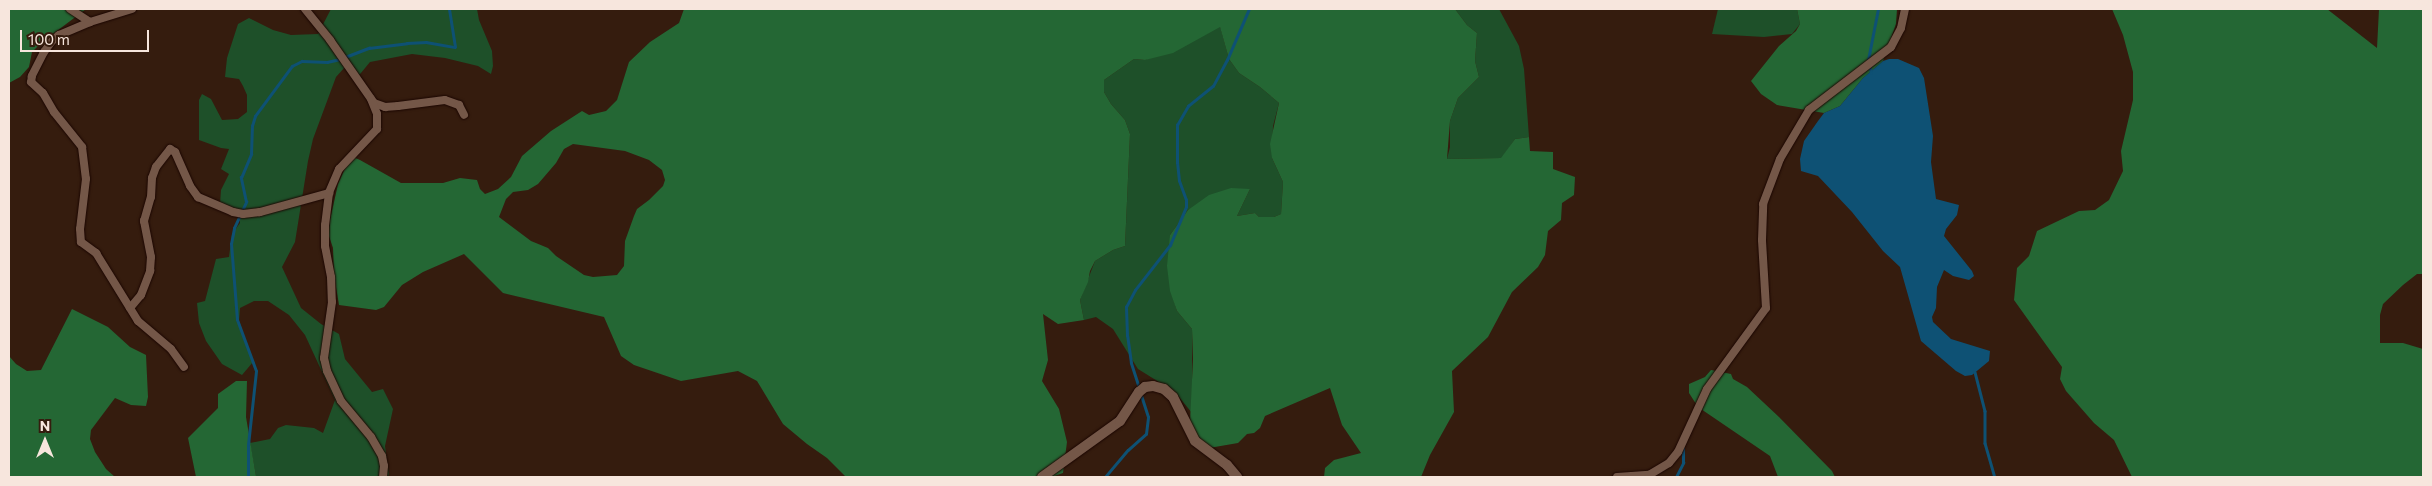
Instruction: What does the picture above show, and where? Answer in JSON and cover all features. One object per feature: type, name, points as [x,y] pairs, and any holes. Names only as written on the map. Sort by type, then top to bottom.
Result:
[{"type":"street","points":[[70,9],[90,22]]},
{"type":"street","points":[[132,9],[71,29],[52,41],[34,71],[31,82],[43,93],[54,112],[82,147],[86,179],[80,239],[96,253],[138,321],[171,349],[184,367]]},
{"type":"street","points":[[305,9],[330,40],[374,103],[385,106],[444,100],[459,105],[464,115]]},
{"type":"street","points":[[1617,477],[1636,477],[1655,472],[1669,464],[1678,452],[1707,389],[1766,308],[1768,302],[1762,240],[1763,204],[1780,159],[1809,110],[1890,47],[1902,28],[1905,9]]},
{"type":"street","points":[[371,99],[377,114],[377,129],[339,169],[328,192],[324,226],[325,246],[331,277],[332,302],[325,365],[341,402],[377,445],[384,466],[383,477]]},
{"type":"street","points":[[130,308],[141,295],[150,271],[151,257],[144,221],[151,197],[152,175],[170,149],[176,152],[190,186],[198,197],[233,212],[243,214],[260,212],[328,192]]},
{"type":"street","points":[[1042,477],[1114,426],[1123,417],[1139,392],[1146,387],[1153,386],[1164,389],[1173,397],[1195,441],[1227,465],[1237,477]]},
{"type":"green space","points":[[9,9],[86,9],[41,43],[32,52],[29,67],[20,77],[9,83]]},
{"type":"green space","points":[[331,9],[477,9],[479,20],[492,51],[493,66],[491,74],[478,66],[445,58],[412,54],[370,62],[356,79],[345,67],[336,77],[313,139],[295,242],[282,267],[301,308],[321,324],[339,334],[345,359],[372,392],[383,389],[393,409],[385,446],[389,474],[388,477],[259,477],[256,476],[250,443],[270,439],[278,428],[286,425],[314,428],[323,433],[335,400],[305,335],[289,315],[268,301],[254,301],[240,308],[239,321],[253,362],[242,375],[222,364],[206,341],[199,323],[197,303],[205,301],[216,259],[229,257],[232,234],[240,223],[240,213],[220,204],[221,190],[229,174],[221,169],[229,149],[199,140],[199,100],[202,94],[211,99],[222,120],[238,119],[247,112],[247,95],[239,79],[225,77],[227,58],[238,24],[249,18],[273,30],[291,35],[318,34]]},
{"type":"green space","points":[[684,9],[1455,9],[1467,25],[1477,33],[1475,61],[1479,77],[1458,98],[1450,121],[1447,159],[1501,158],[1515,139],[1529,137],[1530,151],[1553,152],[1553,169],[1575,177],[1574,195],[1562,203],[1561,220],[1548,231],[1545,255],[1538,267],[1512,292],[1488,337],[1452,371],[1454,412],[1430,455],[1421,477],[1324,477],[1325,468],[1334,460],[1361,453],[1342,425],[1330,388],[1265,416],[1260,428],[1254,433],[1247,434],[1238,443],[1209,448],[1195,437],[1190,422],[1193,359],[1192,329],[1177,311],[1170,291],[1167,266],[1170,235],[1188,210],[1209,195],[1231,188],[1250,189],[1237,216],[1255,213],[1259,217],[1274,217],[1281,214],[1283,182],[1272,158],[1270,144],[1279,103],[1239,73],[1229,59],[1220,27],[1173,53],[1145,60],[1134,59],[1104,80],[1104,92],[1111,104],[1125,120],[1130,134],[1125,246],[1113,250],[1095,261],[1080,300],[1084,320],[1058,324],[1043,314],[1048,360],[1042,381],[1059,409],[1067,442],[1063,473],[1051,477],[846,477],[827,458],[783,424],[757,381],[738,371],[681,381],[634,365],[621,356],[604,317],[503,293],[464,254],[423,272],[402,285],[384,307],[376,310],[339,305],[334,275],[333,248],[329,236],[330,220],[338,184],[348,162],[353,157],[401,183],[443,183],[460,178],[477,180],[480,189],[485,194],[498,189],[511,177],[522,156],[551,131],[582,111],[589,115],[606,111],[617,100],[629,62],[650,42],[679,23]],"holes":[[[573,144],[625,151],[649,160],[662,170],[665,180],[663,186],[637,209],[625,241],[624,266],[617,275],[593,277],[584,275],[556,256],[548,248],[531,241],[499,217],[506,199],[513,192],[528,190],[538,184],[556,163],[564,149]]]},
{"type":"green space","points":[[1455,9],[1499,9],[1519,46],[1524,69],[1529,137],[1515,139],[1502,158],[1447,159],[1450,147],[1450,121],[1458,98],[1479,77],[1475,61],[1477,33],[1467,25]]},
{"type":"green space","points":[[1718,9],[1797,9],[1800,24],[1792,34],[1764,37],[1712,34]]},
{"type":"green space","points":[[1797,9],[1897,9],[1896,24],[1883,61],[1863,78],[1840,106],[1824,113],[1777,105],[1761,94],[1751,81],[1779,46],[1796,31],[1800,24]]},
{"type":"green space","points":[[2112,9],[2327,9],[2377,48],[2379,9],[2423,9],[2423,274],[2417,274],[2383,304],[2380,315],[2380,343],[2403,343],[2423,349],[2423,477],[2132,477],[2114,440],[2094,423],[2066,391],[2060,379],[2062,367],[2014,300],[2017,268],[2029,256],[2037,231],[2079,211],[2095,210],[2109,200],[2123,171],[2121,151],[2133,100],[2133,72],[2123,35]]},
{"type":"green space","points":[[1220,26],[1229,59],[1239,73],[1279,103],[1273,126],[1272,158],[1283,182],[1281,214],[1274,217],[1259,217],[1255,213],[1237,216],[1250,189],[1188,210],[1170,235],[1174,301],[1177,311],[1192,329],[1192,413],[1175,392],[1138,369],[1113,329],[1096,317],[1084,320],[1080,300],[1095,261],[1113,250],[1125,246],[1130,134],[1125,120],[1111,104],[1104,92],[1104,80],[1134,59],[1145,60]]},
{"type":"green space","points":[[72,309],[108,327],[130,347],[146,355],[148,397],[146,406],[131,405],[115,398],[91,430],[90,439],[95,452],[106,469],[115,477],[9,477],[9,356],[16,364],[27,371],[41,370]]},
{"type":"green space","points":[[1711,370],[1731,374],[1733,379],[1747,387],[1832,471],[1835,477],[1778,477],[1770,456],[1698,407],[1689,393],[1689,384],[1705,377]]},
{"type":"green space","points":[[236,381],[247,381],[246,417],[256,476],[259,477],[196,477],[188,438],[218,408],[218,394]]},
{"type":"water","points":[[1898,59],[1919,68],[1924,78],[1933,136],[1931,162],[1936,199],[1959,205],[1957,215],[1946,229],[1944,236],[1974,276],[1969,280],[1953,276],[1944,270],[1937,287],[1936,308],[1932,317],[1933,322],[1951,339],[1990,351],[1989,361],[1972,375],[1965,376],[1956,371],[1921,341],[1900,267],[1883,251],[1852,212],[1818,176],[1801,171],[1800,159],[1804,141],[1824,113],[1840,106],[1863,78],[1883,61]]},
{"type":"waterway","points":[[345,57],[369,48],[407,43],[426,42],[455,47],[449,9]]},
{"type":"waterway","points":[[1139,388],[1131,363],[1127,336],[1126,307],[1135,290],[1170,245],[1186,207],[1186,200],[1179,181],[1177,163],[1177,125],[1188,106],[1213,86],[1227,60],[1249,9]]},
{"type":"waterway","points":[[1871,73],[1868,60],[1878,9]]},
{"type":"waterway","points":[[248,477],[248,445],[256,371],[237,320],[231,244],[234,228],[246,202],[241,178],[251,154],[252,126],[255,116],[292,66],[302,61],[327,62],[340,59]]},
{"type":"waterway","points":[[1975,372],[1985,411],[1985,443],[1995,477]]},
{"type":"waterway","points":[[1105,477],[1128,450],[1146,434],[1148,417],[1141,396]]},
{"type":"waterway","points":[[1676,477],[1683,463],[1683,448]]}]
